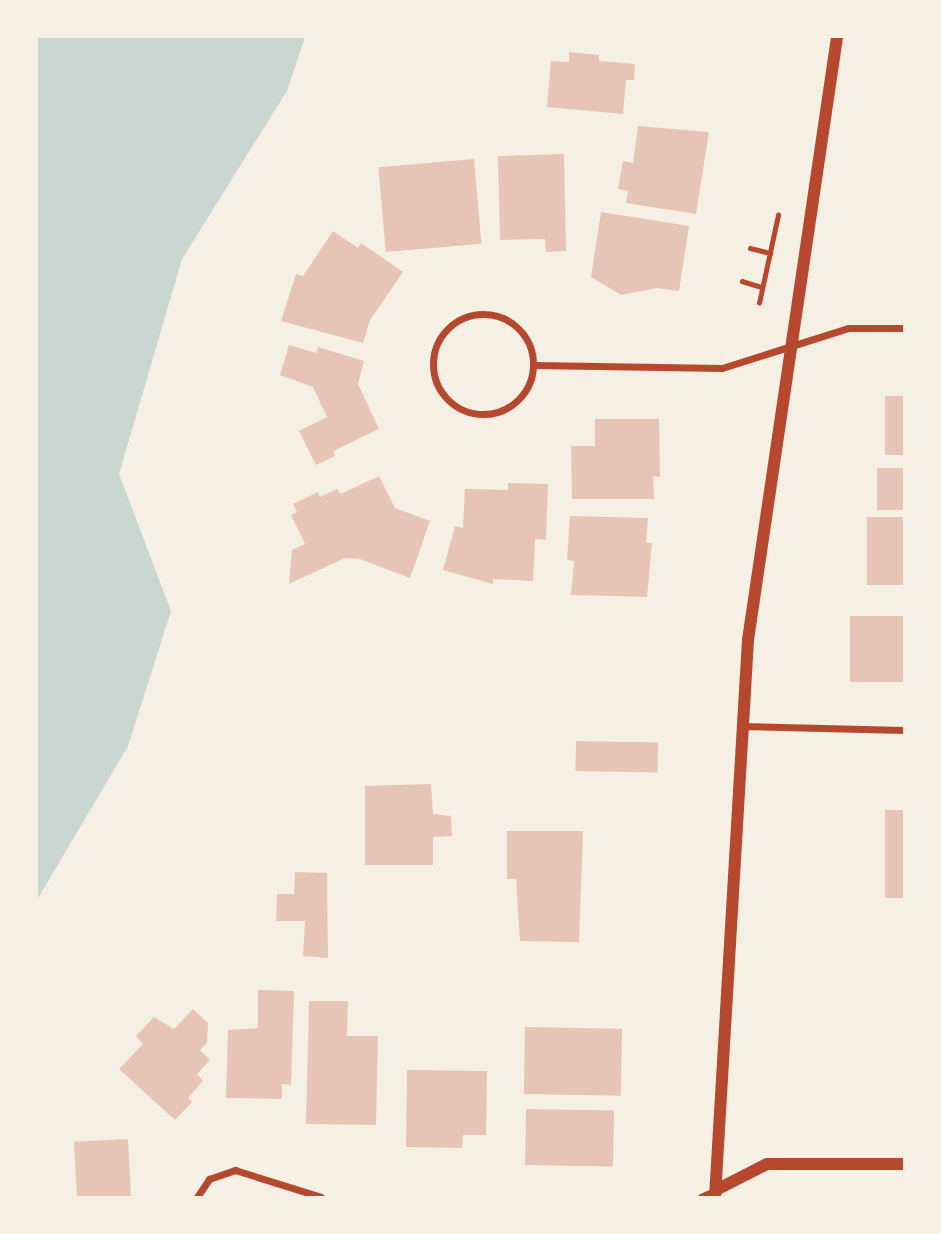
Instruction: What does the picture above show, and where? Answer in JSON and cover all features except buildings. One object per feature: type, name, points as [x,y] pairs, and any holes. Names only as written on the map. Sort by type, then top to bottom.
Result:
[{"type":"street","points":[[716,1193],[741,726],[754,591],[837,37]]},
{"type":"street","points":[[482,313],[516,326],[527,339],[534,365],[527,390],[516,403],[483,415],[466,412],[445,398],[433,366],[435,348],[450,326],[482,313]]},
{"type":"street","points":[[534,365],[722,368],[848,328],[904,328]]},
{"type":"street","points":[[741,726],[904,730]]},
{"type":"street","points":[[701,1197],[716,1193],[767,1164],[904,1164]]},
{"type":"street","points":[[197,1197],[209,1180],[235,1170],[321,1197]]},
{"type":"path","points":[[759,303],[778,215]]},
{"type":"path","points":[[750,248],[770,253]]},
{"type":"path","points":[[743,281],[762,287]]},
{"type":"shaded area","points":[[37,37],[305,37],[287,91],[182,259],[119,474],[171,611],[128,746],[37,900]]}]
